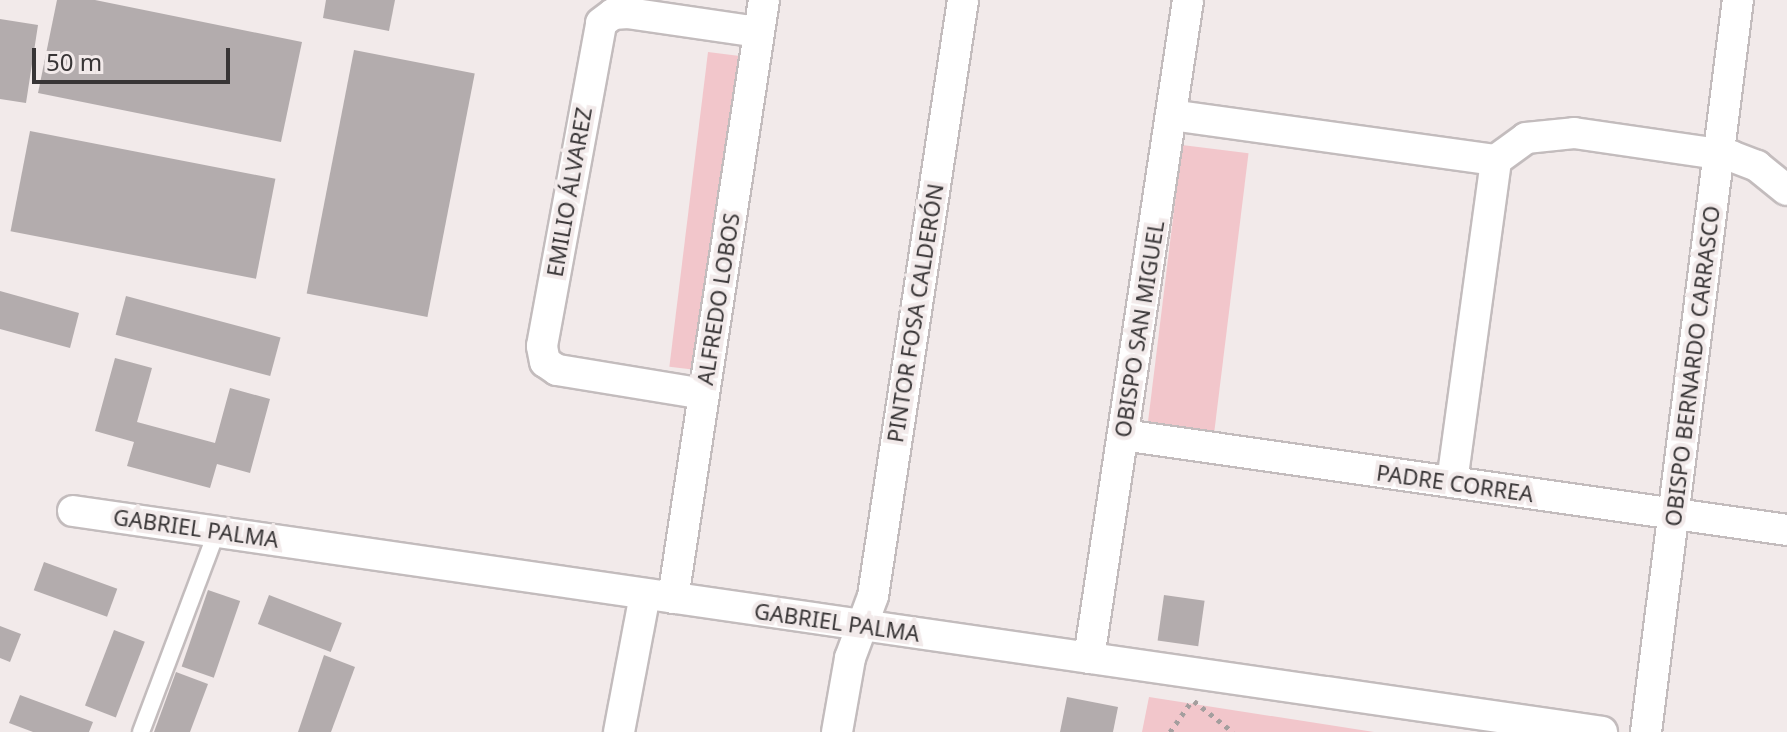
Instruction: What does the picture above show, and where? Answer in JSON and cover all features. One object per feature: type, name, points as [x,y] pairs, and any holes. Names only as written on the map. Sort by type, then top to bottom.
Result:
[{"type":"street","name":"ALFREDO LOBOS","points":[[619,732],[659,596],[704,394],[764,0]]},
{"type":"street","name":"PINTOR FOSA CALDERÓN","points":[[837,732],[850,658],[873,596],[963,0]]},
{"type":"street","name":"OBISPO SAN MIGUEL","points":[[1089,658],[1188,0]]},
{"type":"street","name":"OBISPO BERNARDO CARRASCO","points":[[1646,732],[1738,0]]},
{"type":"street","name":"EMILIO ÁLVAREZ","points":[[704,394],[557,370],[545,362],[542,346],[601,23],[620,12],[759,32]]},
{"type":"street","points":[[1171,115],[1496,160],[1526,138],[1562,132],[1718,153],[1757,166],[1787,190]]},
{"type":"street","points":[[1452,482],[1496,160]]},
{"type":"street","name":"PADRE CORREA","points":[[1123,435],[1787,530]]},
{"type":"street","name":"GABRIEL PALMA","points":[[73,511],[1602,732]]},
{"type":"lane","points":[[141,732],[217,531]]},
{"type":"path","points":[[1170,732],[1192,699]]},
{"type":"shaded area","points":[[708,52],[742,56],[703,371],[669,367]]},
{"type":"shaded area","points":[[1182,145],[1249,153],[1214,437],[1147,429]]},
{"type":"shaded area","points":[[1149,697],[1374,732],[1142,732]]},
{"type":"building","points":[[57,0],[95,0],[302,42],[281,142],[38,93]]},
{"type":"building","points":[[326,0],[395,0],[389,31],[323,18]]},
{"type":"building","points":[[0,19],[38,25],[26,103],[0,99]]},
{"type":"building","points":[[354,50],[475,73],[427,317],[307,293]]},
{"type":"building","points":[[30,131],[275,179],[256,279],[11,231]]},
{"type":"building","points":[[0,291],[79,313],[70,348],[0,329]]},
{"type":"building","points":[[126,296],[281,337],[270,376],[116,335]]},
{"type":"building","points":[[115,358],[152,368],[137,422],[215,443],[230,388],[270,399],[250,473],[217,464],[210,488],[127,466],[134,442],[95,431]]},
{"type":"building","points":[[44,562],[117,589],[107,617],[34,590]]},
{"type":"building","points":[[208,590],[240,601],[214,678],[182,667]]},
{"type":"building","points":[[269,595],[342,623],[331,652],[258,624]]},
{"type":"building","points":[[1164,595],[1205,601],[1198,646],[1158,641]]},
{"type":"building","points":[[0,626],[21,634],[10,662],[0,658]]},
{"type":"building","points":[[114,630],[145,642],[116,717],[85,706]]},
{"type":"building","points":[[324,655],[355,667],[331,732],[298,732]]},
{"type":"building","points":[[176,672],[208,684],[190,732],[154,732]]},
{"type":"building","points":[[20,695],[93,722],[89,732],[33,732],[9,723]]},
{"type":"building","points":[[1067,697],[1118,707],[1113,732],[1060,732]]}]
